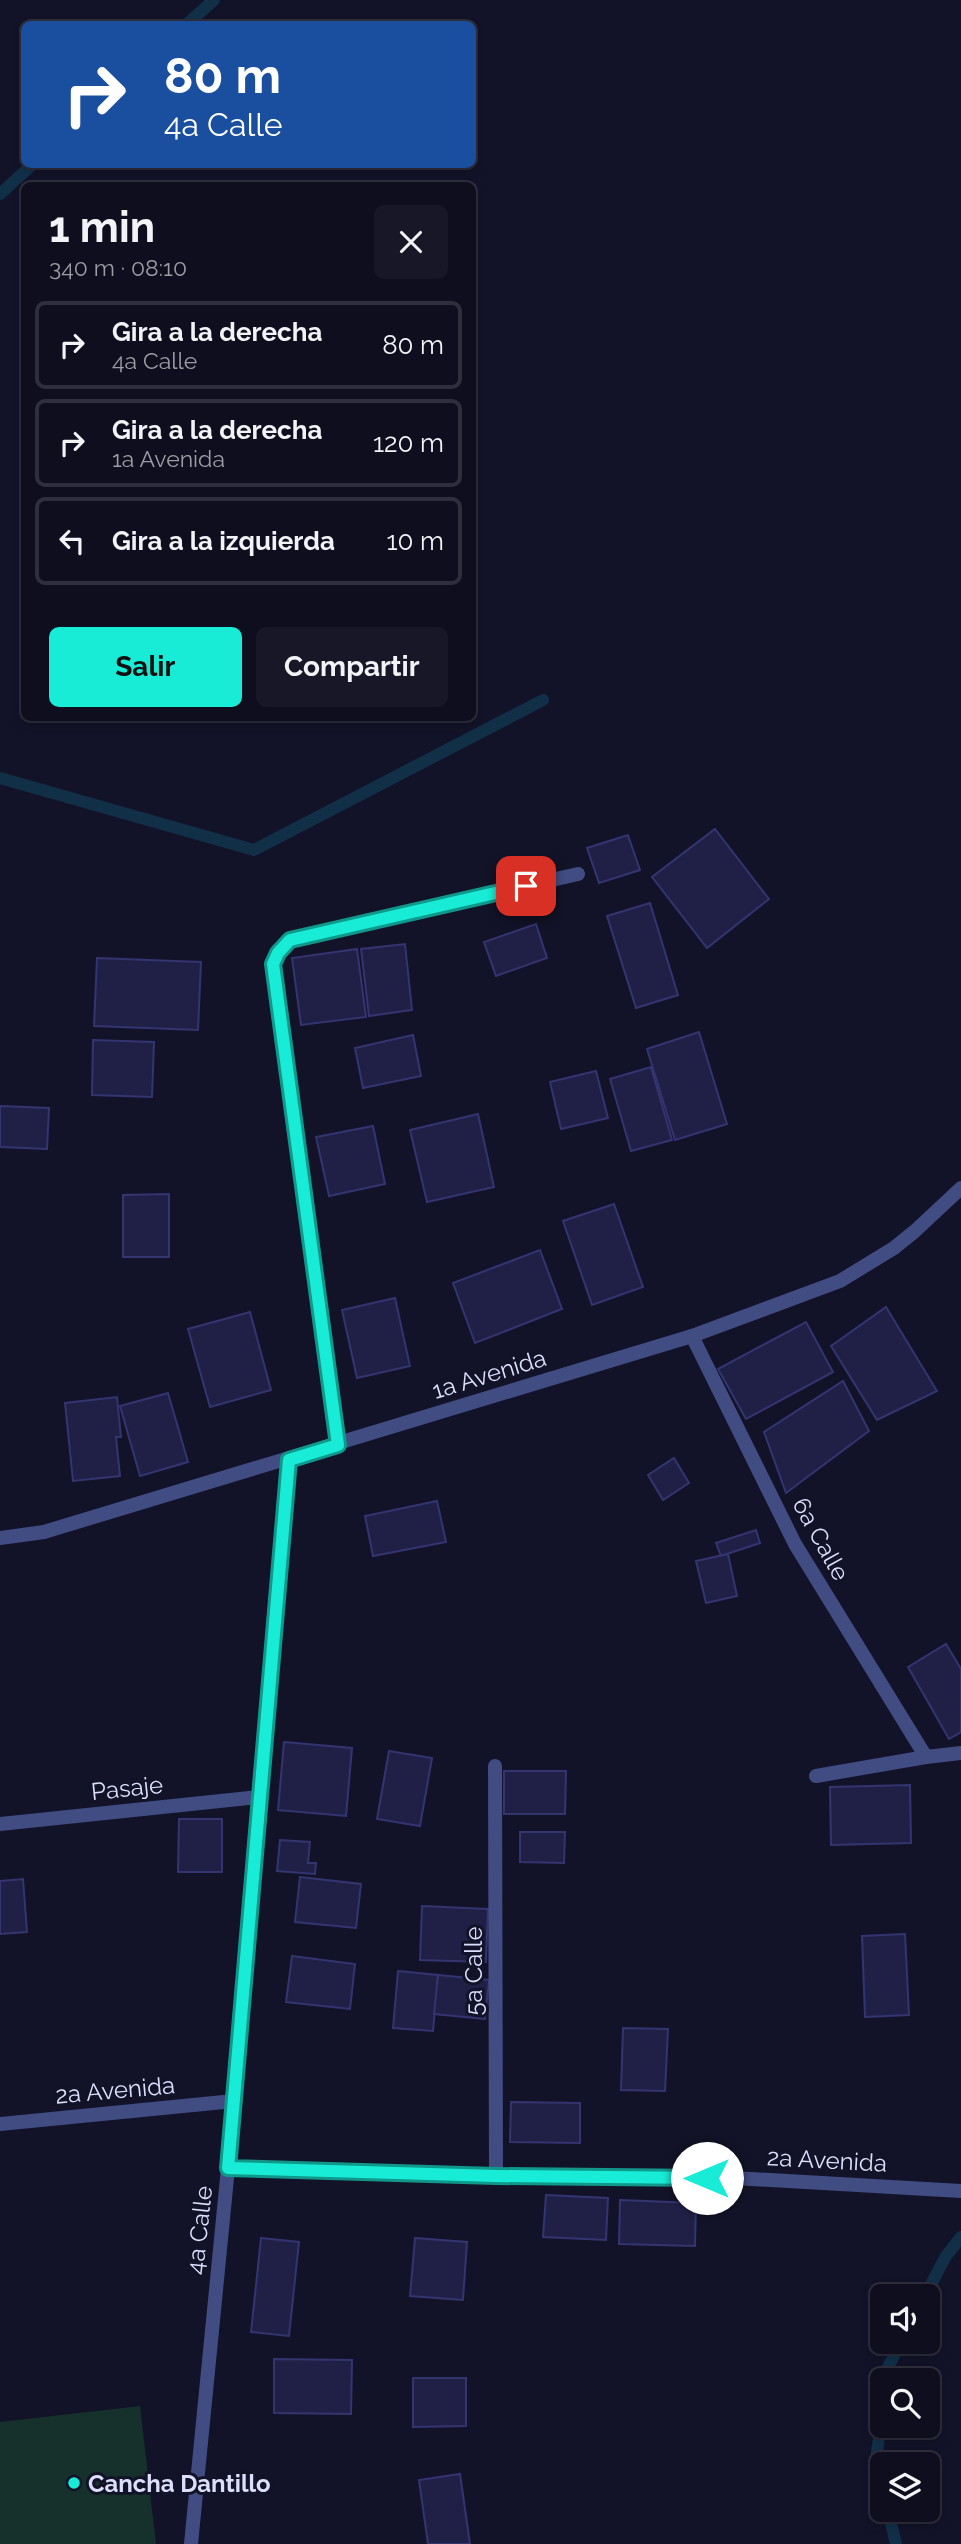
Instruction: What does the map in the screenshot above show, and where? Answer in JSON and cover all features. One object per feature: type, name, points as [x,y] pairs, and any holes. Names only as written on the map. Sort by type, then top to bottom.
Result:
[{"type":"street","points":[[338,1445],[273,964],[278,953],[290,940],[578,874]]},
{"type":"street","name":"1a Avenida","points":[[0,1538],[44,1532],[692,1336],[840,1281],[894,1248],[961,1188]]},
{"type":"street","name":"6a Calle","points":[[692,1336],[795,1544],[926,1757]]},
{"type":"street","name":"4a Calle","points":[[191,2544],[228,2168],[289,1460]]},
{"type":"street","points":[[817,1776],[961,1753]]},
{"type":"street","name":"5a Calle","points":[[495,1766],[496,2176]]},
{"type":"street","name":"Pasaje","points":[[0,1825],[259,1797]]},
{"type":"street","name":"2a Avenida","points":[[0,2124],[234,2101]]},
{"type":"street","name":"2a Avenida","points":[[228,2168],[496,2176],[734,2178],[961,2191]]},
{"type":"green space","name":"Cancha Dantillo","points":[[140,2406],[156,2544],[0,2544],[0,2422]]},
{"type":"building","points":[[715,829],[769,899],[707,948],[652,877]]},
{"type":"building","points":[[628,835],[640,870],[599,883],[587,848]]},
{"type":"building","points":[[650,903],[678,995],[636,1008],[607,916]]},
{"type":"building","points":[[536,924],[547,958],[496,976],[484,942]]},
{"type":"building","points":[[405,944],[412,1010],[369,1016],[361,949]]},
{"type":"building","points":[[357,949],[366,1017],[301,1025],[292,958]]},
{"type":"building","points":[[97,958],[201,962],[198,1030],[94,1026]]},
{"type":"building","points":[[699,1032],[727,1124],[675,1140],[647,1049]]},
{"type":"building","points":[[413,1035],[421,1076],[363,1088],[355,1048]]},
{"type":"building","points":[[93,1040],[154,1042],[152,1097],[92,1095]]},
{"type":"building","points":[[651,1067],[672,1140],[631,1151],[610,1079]]},
{"type":"building","points":[[596,1071],[608,1118],[561,1129],[550,1082]]},
{"type":"building","points":[[0,1106],[49,1108],[47,1149],[0,1147]]},
{"type":"building","points":[[478,1114],[494,1187],[427,1202],[410,1130]]},
{"type":"building","points":[[373,1126],[385,1184],[329,1196],[316,1137]]},
{"type":"building","points":[[169,1194],[169,1257],[123,1257],[123,1195]]},
{"type":"building","points":[[614,1204],[643,1287],[592,1305],[563,1221]]},
{"type":"building","points":[[540,1250],[562,1309],[475,1343],[453,1283]]},
{"type":"building","points":[[395,1298],[410,1366],[357,1378],[342,1310]]},
{"type":"building","points":[[886,1307],[937,1391],[877,1420],[831,1346]]},
{"type":"building","points":[[250,1312],[271,1390],[210,1407],[188,1329]]},
{"type":"building","points":[[806,1322],[833,1372],[746,1419],[718,1369]]},
{"type":"building","points":[[843,1381],[869,1431],[786,1493],[764,1432]]},
{"type":"building","points":[[168,1393],[188,1462],[140,1476],[120,1406]]},
{"type":"building","points":[[117,1397],[121,1437],[116,1437],[120,1476],[73,1481],[65,1403]]},
{"type":"building","points":[[674,1458],[689,1483],[663,1500],[648,1475]]},
{"type":"building","points":[[437,1501],[446,1542],[373,1556],[365,1516]]},
{"type":"building","points":[[756,1530],[760,1543],[721,1556],[716,1543]]},
{"type":"building","points":[[728,1554],[737,1596],[706,1603],[696,1561]]},
{"type":"building","points":[[946,1644],[961,1669],[961,1732],[949,1739],[908,1667]]},
{"type":"building","points":[[284,1742],[352,1748],[346,1816],[278,1810]]},
{"type":"building","points":[[389,1751],[432,1758],[420,1826],[377,1819]]},
{"type":"building","points":[[504,1771],[566,1771],[565,1814],[504,1814]]},
{"type":"building","points":[[910,1785],[911,1843],[831,1845],[830,1787]]},
{"type":"building","points":[[179,1819],[222,1819],[222,1872],[178,1872]]},
{"type":"building","points":[[520,1832],[565,1832],[564,1863],[520,1862]]},
{"type":"building","points":[[280,1840],[310,1842],[308,1863],[316,1863],[315,1874],[277,1871]]},
{"type":"building","points":[[300,1877],[361,1884],[356,1928],[295,1922]]},
{"type":"building","points":[[23,1879],[27,1932],[0,1934],[0,1881]]},
{"type":"building","points":[[422,1906],[488,1909],[486,1962],[420,1960]]},
{"type":"building","points":[[905,1934],[909,2015],[865,2017],[862,1936]]},
{"type":"building","points":[[292,1956],[355,1964],[350,2009],[286,2002]]},
{"type":"building","points":[[398,1971],[438,1975],[433,2031],[393,2028]]},
{"type":"building","points":[[438,1975],[489,1980],[485,2019],[434,2014]]},
{"type":"building","points":[[623,2028],[668,2029],[665,2091],[621,2090]]},
{"type":"building","points":[[511,2102],[580,2103],[580,2143],[510,2142]]},
{"type":"building","points":[[546,2195],[608,2198],[606,2240],[543,2237]]},
{"type":"building","points":[[620,2200],[696,2203],[695,2246],[619,2244]]},
{"type":"building","points":[[261,2238],[299,2242],[289,2336],[251,2332]]},
{"type":"building","points":[[415,2238],[467,2242],[463,2300],[410,2296]]},
{"type":"building","points":[[274,2359],[352,2360],[351,2414],[274,2413]]},
{"type":"building","points":[[413,2378],[466,2378],[466,2426],[413,2427]]},
{"type":"building","points":[[460,2474],[470,2544],[428,2544],[419,2480]]},
{"type":"waterway","points":[[190,21],[214,0]]},
{"type":"waterway","points":[[0,194],[29,168]]},
{"type":"waterway","points":[[0,778],[254,850],[543,700]]},
{"type":"waterway","points":[[931,2284],[946,2256],[961,2237]]},
{"type":"waterway","points":[[888,2368],[895,2354]]},
{"type":"waterway","points":[[877,2452],[879,2438]]},
{"type":"waterway","points":[[891,2522],[896,2544]]},
{"type":"place","name":"Cancha Dantillo","points":[[74,2483]]},
{"type":"route","points":[[526,886],[290,940],[278,953],[273,964],[338,1445],[289,1460],[228,2168],[496,2176],[707,2178]]}]
